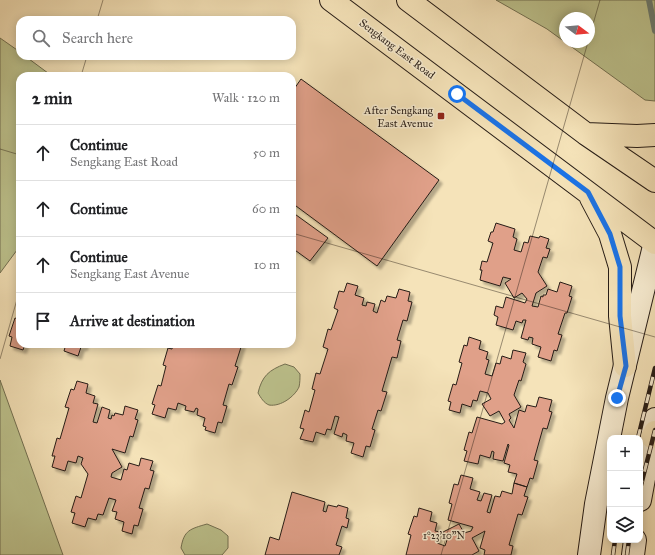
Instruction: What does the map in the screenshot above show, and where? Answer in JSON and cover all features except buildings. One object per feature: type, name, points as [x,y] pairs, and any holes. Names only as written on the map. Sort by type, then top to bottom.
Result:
[{"type":"main road","name":"Sengkang East Road","points":[[331,0],[655,242]]},
{"type":"main road","points":[[408,0],[586,134],[655,181]]},
{"type":"main road","points":[[586,134],[637,136],[655,135]]},
{"type":"main road","points":[[588,192],[610,234],[620,267],[620,316],[626,366]]},
{"type":"main road","points":[[589,555],[596,504],[617,398],[655,242]]},
{"type":"main road","points":[[643,485],[654,429]]},
{"type":"main road","points":[[633,555],[635,543]]},
{"type":"green space","points":[[496,0],[655,0],[655,101],[645,100],[573,48],[595,48],[595,12],[559,12],[559,38],[547,29]]},
{"type":"green space","points":[[0,38],[16,49],[16,60],[30,60],[47,72],[16,72],[16,251],[0,273]]},
{"type":"green space","points":[[285,364],[294,367],[300,374],[299,387],[294,394],[283,403],[269,405],[264,402],[258,393],[260,387],[264,378],[270,371]]},
{"type":"green space","points":[[0,380],[63,555],[0,555]]},
{"type":"green space","points":[[207,524],[221,530],[228,536],[228,548],[222,555],[185,555],[181,548],[186,534],[196,527]]},
{"type":"waterway","points":[[649,0],[655,31]]},
{"type":"railway","points":[[639,435],[655,368]]},
{"type":"railway","points":[[643,477],[655,430]]},
{"type":"railway","points":[[613,555],[615,543]]},
{"type":"railway","points":[[627,555],[629,543]]},
{"type":"place","name":"After Sengkang East Avenue","points":[[441,116]]},
{"type":"route","points":[[457,94],[588,192],[610,234],[620,267],[620,316],[626,366],[617,398]]}]
